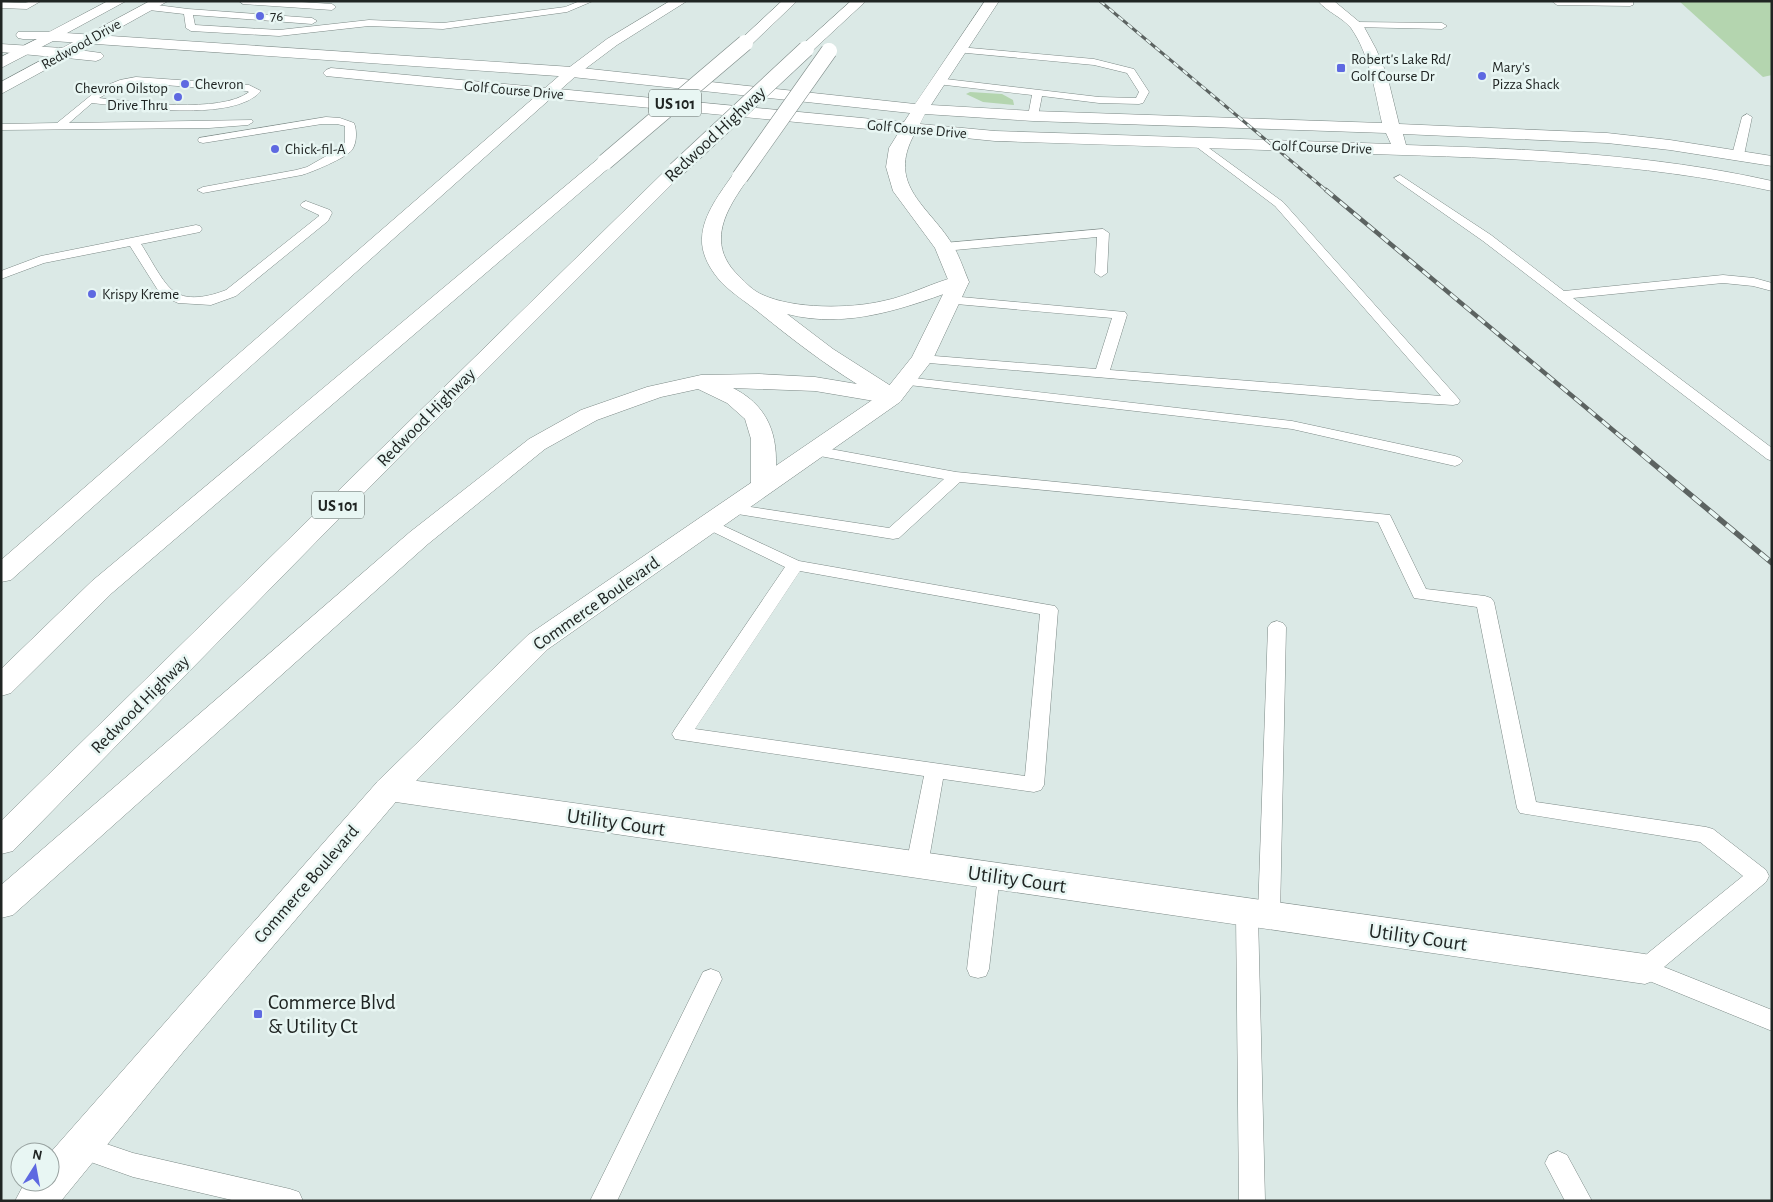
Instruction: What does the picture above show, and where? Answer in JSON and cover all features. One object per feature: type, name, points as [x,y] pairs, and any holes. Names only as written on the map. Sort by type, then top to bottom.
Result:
[{"type":"main road","name":"Redwood Drive","points":[[1,64],[119,1]]},
{"type":"main road","points":[[1,574],[572,72],[612,42],[680,1]]},
{"type":"main road","name":"US 101","points":[[1,686],[102,587],[745,43],[790,1]]},
{"type":"main road","points":[[860,1],[829,51],[740,177],[718,212],[710,241],[720,268],[744,293],[755,299],[825,354],[899,389]]},
{"type":"main road","name":"Redwood Highway","points":[[1,842],[676,170],[860,1]]},
{"type":"main road","points":[[755,299],[804,312],[852,312],[887,307],[955,291],[944,246],[902,190],[894,166],[898,148],[920,109],[992,1]]},
{"type":"main road","points":[[1325,1],[1356,25],[1369,49],[1379,75],[1392,128],[1402,150]]},
{"type":"main road","name":"Redwood Drive","points":[[1,89],[155,4]]},
{"type":"main road","name":"Golf Course Drive","points":[[9,34],[572,72],[920,109],[1033,116],[1498,132],[1607,138],[1772,161]]},
{"type":"main road","points":[[1,48],[108,57]]},
{"type":"main road","name":"Golf Course Drive","points":[[314,72],[995,136],[1505,154],[1608,161],[1731,177],[1772,186]]},
{"type":"main road","name":"Commerce Boulevard","points":[[35,1201],[389,789],[538,642],[814,451],[899,389],[922,358],[955,291]]},
{"type":"main road","points":[[1,905],[419,538],[537,444],[589,415],[655,392],[701,382],[759,381],[899,389]]},
{"type":"main road","points":[[701,382],[740,401],[759,420],[764,443],[764,486]]},
{"type":"main road","name":"Utility Court","points":[[389,789],[1645,969]]},
{"type":"lane","points":[[1,4],[27,6],[37,1]]},
{"type":"lane","points":[[243,1],[332,7]]},
{"type":"lane","points":[[297,31],[340,1]]},
{"type":"lane","points":[[188,12],[191,28],[279,33],[369,23],[443,26],[567,8],[588,1]]},
{"type":"lane","points":[[1557,2],[1630,4]]},
{"type":"lane","points":[[155,4],[188,12],[312,21]]},
{"type":"lane","points":[[188,12],[213,4]]},
{"type":"lane","points":[[1356,25],[1442,26]]},
{"type":"lane","points":[[937,81],[1099,100],[1139,101],[1144,92],[1131,71],[1094,62],[959,50]]},
{"type":"lane","points":[[59,126],[90,100],[113,84],[136,80],[249,88],[256,91],[253,96],[240,101],[192,109],[90,100]]},
{"type":"lane","points":[[1033,116],[1038,92]]},
{"type":"lane","points":[[166,126],[192,109]]},
{"type":"lane","points":[[1738,155],[1747,117]]},
{"type":"lane","points":[[203,140],[322,121],[335,120],[346,122],[350,125],[350,142],[347,149],[311,169],[203,190]]},
{"type":"lane","points":[[1,127],[166,126],[275,121]]},
{"type":"lane","points":[[922,358],[1348,395],[1452,401],[1279,204],[1198,143]]},
{"type":"lane","points":[[1400,178],[1487,238],[1772,456]]},
{"type":"lane","points":[[134,242],[166,292],[178,299],[211,301],[231,293],[324,218],[326,213],[306,205]]},
{"type":"lane","points":[[1,275],[41,260],[196,229]]},
{"type":"lane","points":[[944,246],[1103,233],[1101,273]]},
{"type":"lane","points":[[1561,295],[1723,279],[1772,286]]},
{"type":"lane","points":[[955,291],[1120,315],[1102,374]]},
{"type":"lane","points":[[899,389],[1292,425],[1455,461]]},
{"type":"lane","points":[[814,451],[956,477],[1384,518],[1420,594],[1485,602],[1527,808],[1706,835],[1765,876],[1645,969],[1772,1021]]},
{"type":"lane","points":[[731,509],[893,534],[956,477]]},
{"type":"lane","points":[[709,524],[795,565],[1049,610],[1034,785],[682,734],[795,565]]},
{"type":"lane","points":[[1252,1201],[1258,914],[1277,627]]},
{"type":"lane","points":[[917,865],[935,771]]},
{"type":"lane","points":[[978,969],[989,875]]},
{"type":"lane","points":[[603,1201],[711,979]]},
{"type":"lane","points":[[80,1147],[133,1165],[290,1201]]},
{"type":"lane","points":[[1558,1164],[1579,1201]]},
{"type":"green space","points":[[1679,1],[1772,1],[1772,75],[1763,77]]},
{"type":"green space","points":[[970,92],[1002,94],[1013,100],[1014,105],[983,102],[966,94]]},
{"type":"railway","points":[[1100,1],[1327,191]]},
{"type":"railway","points":[[1326,190],[1626,441]]},
{"type":"railway","points":[[1625,440],[1772,563]]},
{"type":"place","name":"76","points":[[260,16]]},
{"type":"place","name":"Robert's Lake Rd/ Golf Course Dr","points":[[1341,68]]},
{"type":"place","name":"Mary's Pizza Shack","points":[[1482,76]]},
{"type":"place","name":"Chevron","points":[[185,84]]},
{"type":"place","name":"Chevron Oilstop Drive Thru","points":[[178,97]]},
{"type":"place","name":"Chick-fil-A","points":[[275,149]]},
{"type":"place","name":"Krispy Kreme","points":[[92,294]]},
{"type":"place","name":"Commerce Blvd & Utility Ct","points":[[258,1014]]}]
